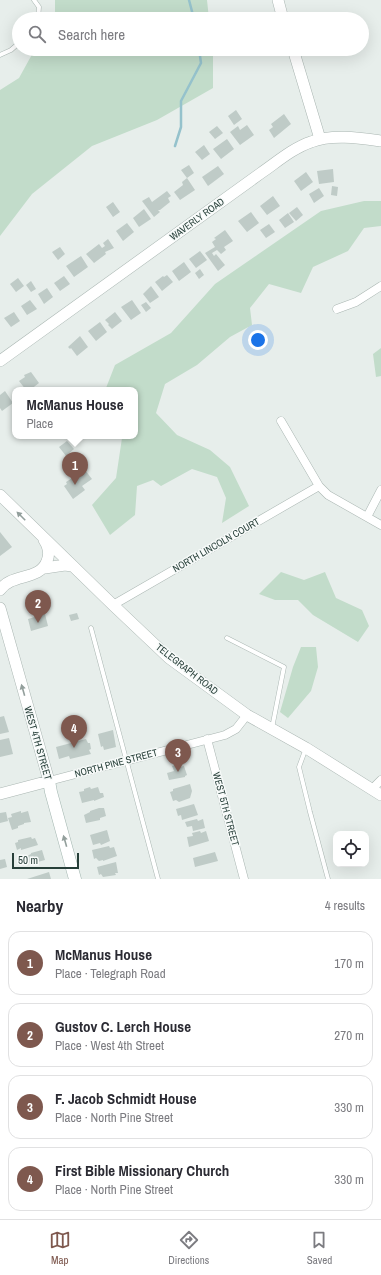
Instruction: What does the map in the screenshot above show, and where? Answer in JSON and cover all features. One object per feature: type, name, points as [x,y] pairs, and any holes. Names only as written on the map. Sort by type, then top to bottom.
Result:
[{"type":"main road","name":"WEST 4TH STREET","points":[[49,781],[75,879]]},
{"type":"street","points":[[278,0],[281,12]]},
{"type":"street","points":[[295,56],[320,139]]},
{"type":"street","name":"WAVERLY ROAD","points":[[0,361],[261,173],[300,147],[320,139],[347,138],[381,141]]},
{"type":"street","points":[[337,309],[356,302],[381,286]]},
{"type":"street","points":[[282,421],[320,486],[328,495],[367,518],[381,524]]},
{"type":"street","name":"NORTH LINCOLN COURT","points":[[113,605],[320,486]]},
{"type":"street","points":[[367,518],[381,490]]},
{"type":"street","name":"TELEGRAPH ROAD","points":[[0,495],[72,566],[170,658],[247,715],[306,748],[376,792]]},
{"type":"street","points":[[43,538],[47,545],[48,552],[48,559],[45,568]]},
{"type":"street","points":[[0,589],[15,579],[33,574],[45,568],[65,565],[72,566]]},
{"type":"street","name":"WEST 4TH STREET","points":[[0,608],[49,781]]},
{"type":"street","name":"NORTH PINE STREET","points":[[0,794],[225,735],[236,729],[247,715]]},
{"type":"street","name":"WEST 5TH STREET","points":[[207,739],[244,879]]},
{"type":"street","points":[[376,792],[381,780]]},
{"type":"lane","points":[[34,0],[39,7],[39,12]]},
{"type":"lane","points":[[0,55],[12,49]]},
{"type":"lane","points":[[91,628],[158,879]]},
{"type":"lane","points":[[227,638],[284,667],[272,729]]},
{"type":"lane","points":[[306,748],[299,767],[328,879]]},
{"type":"green space","points":[[55,0],[207,0],[208,12],[55,12]]},
{"type":"green space","points":[[31,56],[213,56],[213,88],[157,120],[92,146],[32,194],[0,236],[0,90],[19,78]]},
{"type":"green space","points":[[364,201],[381,201],[381,226],[364,228],[348,251],[313,267],[301,293],[269,284],[250,308],[252,325],[230,337],[197,365],[165,384],[156,413],[177,435],[210,450],[230,467],[249,506],[222,523],[226,498],[217,477],[192,469],[161,486],[153,480],[137,486],[135,515],[110,535],[92,505],[116,478],[122,439],[138,439],[138,387],[106,387],[115,365],[171,333],[215,284],[321,211]]},
{"type":"green space","points":[[381,348],[381,376],[376,377],[373,354]]},
{"type":"green space","points":[[281,572],[304,580],[325,572],[336,598],[362,610],[369,626],[358,642],[313,615],[298,600],[275,600],[259,594]]},
{"type":"green space","points":[[301,647],[316,647],[318,667],[311,691],[288,718],[280,712],[293,667]]},
{"type":"building","points":[[236,110],[242,119],[234,125],[228,116]]},
{"type":"building","points":[[284,114],[291,124],[274,138],[269,130],[273,127],[271,124]]},
{"type":"building","points":[[247,125],[254,135],[240,145],[230,132],[238,126],[240,130]]},
{"type":"building","points":[[217,126],[223,133],[215,139],[209,132]]},
{"type":"building","points":[[227,139],[234,149],[221,159],[213,149]]},
{"type":"building","points":[[204,145],[210,154],[202,160],[195,152]]},
{"type":"building","points":[[189,165],[194,173],[187,178],[181,170]]},
{"type":"building","points":[[218,166],[224,174],[208,186],[202,177]]},
{"type":"building","points":[[333,169],[334,182],[319,184],[317,171]]},
{"type":"building","points":[[306,172],[313,182],[301,191],[294,181]]},
{"type":"building","points":[[187,178],[195,190],[180,200],[174,192],[183,185],[182,182]]},
{"type":"building","points":[[332,186],[338,187],[337,196],[331,195]]},
{"type":"building","points":[[319,188],[324,196],[314,203],[309,194]]},
{"type":"building","points":[[167,191],[171,196],[168,198],[170,202],[158,210],[160,212],[154,217],[142,201],[149,197],[152,202]]},
{"type":"building","points":[[273,196],[280,206],[267,215],[260,206]]},
{"type":"building","points":[[113,202],[120,212],[113,217],[106,207]]},
{"type":"building","points":[[297,207],[303,215],[296,221],[289,213]]},
{"type":"building","points":[[144,209],[151,219],[139,227],[133,218]]},
{"type":"building","points":[[251,212],[259,223],[247,232],[238,221]]},
{"type":"building","points":[[288,213],[294,222],[285,228],[279,220]]},
{"type":"building","points":[[127,223],[134,232],[123,241],[116,231]]},
{"type":"building","points":[[269,224],[275,232],[266,238],[260,230]]},
{"type":"building","points":[[225,230],[233,241],[224,247],[226,250],[221,254],[217,250],[212,253],[214,256],[216,254],[225,265],[218,271],[205,253],[215,247],[212,242],[216,239],[214,238]]},
{"type":"building","points":[[108,239],[114,248],[105,252],[106,254],[94,263],[86,254],[99,244],[102,248],[105,246],[103,243]]},
{"type":"building","points":[[60,247],[65,254],[58,260],[52,252]]},
{"type":"building","points":[[200,251],[207,260],[196,268],[189,259]]},
{"type":"building","points":[[81,256],[88,267],[74,277],[66,266]]},
{"type":"building","points":[[184,262],[191,272],[179,281],[172,271]]},
{"type":"building","points":[[200,269],[204,275],[199,279],[195,273]]},
{"type":"building","points":[[167,275],[173,282],[162,291],[155,282]]},
{"type":"building","points":[[64,276],[70,284],[60,291],[54,283]]},
{"type":"building","points":[[18,278],[24,286],[16,292],[10,284]]},
{"type":"building","points":[[31,281],[36,289],[31,292],[26,285]]},
{"type":"building","points":[[151,286],[159,297],[150,303],[143,294]]},
{"type":"building","points":[[47,288],[53,297],[44,304],[38,294]]},
{"type":"building","points":[[30,300],[37,309],[27,315],[21,306]]},
{"type":"building","points":[[132,300],[141,313],[131,320],[121,307]]},
{"type":"building","points":[[146,302],[151,308],[146,312],[141,305]]},
{"type":"building","points":[[14,312],[20,321],[11,327],[4,318]]},
{"type":"building","points":[[115,312],[122,321],[112,329],[105,320]]},
{"type":"building","points":[[100,322],[107,332],[96,341],[88,331]]},
{"type":"building","points":[[80,336],[88,347],[77,356],[71,348],[70,349],[68,347]]},
{"type":"building","points":[[31,372],[39,383],[34,387],[24,387],[19,381],[25,377],[24,375]]},
{"type":"building","points":[[5,391],[12,402],[12,404],[2,411],[0,408],[0,395]]},
{"type":"building","points":[[67,441],[74,449],[66,456],[59,447]]},
{"type":"building","points":[[85,470],[92,479],[82,486],[85,490],[73,499],[64,486],[67,484],[66,482]]},
{"type":"building","points":[[0,532],[12,547],[0,556]]},
{"type":"building","points":[[77,613],[79,619],[71,621],[69,615]]},
{"type":"building","points":[[45,614],[48,626],[31,631],[28,619]]},
{"type":"building","points":[[4,716],[9,732],[0,734],[0,717]]},
{"type":"building","points":[[113,730],[116,747],[104,750],[103,746],[101,747],[98,734]]},
{"type":"building","points":[[9,738],[13,754],[0,757],[0,740]]},
{"type":"building","points":[[86,739],[88,743],[90,743],[91,749],[89,750],[91,754],[70,759],[69,756],[59,759],[56,747]]},
{"type":"building","points":[[179,764],[180,767],[184,766],[187,775],[185,777],[169,780],[167,773],[174,771],[172,766]]},
{"type":"building","points":[[190,784],[192,791],[190,798],[179,802],[176,800],[173,801],[170,792],[173,791],[173,789]]},
{"type":"building","points":[[90,787],[91,789],[98,787],[100,793],[103,793],[104,797],[94,801],[82,803],[79,792]]},
{"type":"building","points":[[194,804],[198,815],[182,820],[181,815],[178,816],[176,809]]},
{"type":"building","points":[[99,808],[104,808],[106,816],[100,818],[100,820],[86,823],[84,815]]},
{"type":"building","points":[[21,811],[21,813],[28,811],[31,822],[24,823],[18,826],[18,828],[12,830],[8,818],[12,817],[11,814]]},
{"type":"building","points":[[6,812],[8,821],[0,823],[0,813]]},
{"type":"building","points":[[197,819],[198,821],[203,819],[205,828],[193,831],[192,826],[187,827],[185,822]]},
{"type":"building","points":[[107,830],[110,841],[101,845],[100,843],[93,845],[90,835]]},
{"type":"building","points":[[200,831],[201,833],[206,831],[209,841],[189,847],[187,837],[193,836],[192,833]]},
{"type":"building","points":[[31,837],[32,839],[35,838],[38,845],[17,850],[15,843],[18,842],[18,840]]},
{"type":"building","points":[[109,846],[110,848],[114,847],[117,856],[103,861],[99,861],[96,858],[94,859],[92,850]]},
{"type":"building","points":[[42,850],[45,860],[30,864],[27,856],[31,853]]},
{"type":"building","points":[[215,852],[218,861],[195,867],[193,858]]},
{"type":"building","points":[[5,859],[7,867],[0,869],[0,860]]},
{"type":"building","points":[[116,862],[118,873],[115,873],[116,875],[103,877],[101,874],[99,875],[97,867]]},
{"type":"building","points":[[49,872],[51,879],[27,879]]},
{"type":"waterway","points":[[189,0],[192,12]]},
{"type":"waterway","points":[[175,146],[181,127],[181,101],[201,63],[200,56]]},
{"type":"place","name":"McManus House","points":[[75,485]]},
{"type":"place","name":"Gustov C. Lerch House","points":[[38,623]]},
{"type":"place","name":"First Bible Missionary Church","points":[[74,748]]},
{"type":"place","name":"F. Jacob Schmidt House","points":[[178,772]]}]
